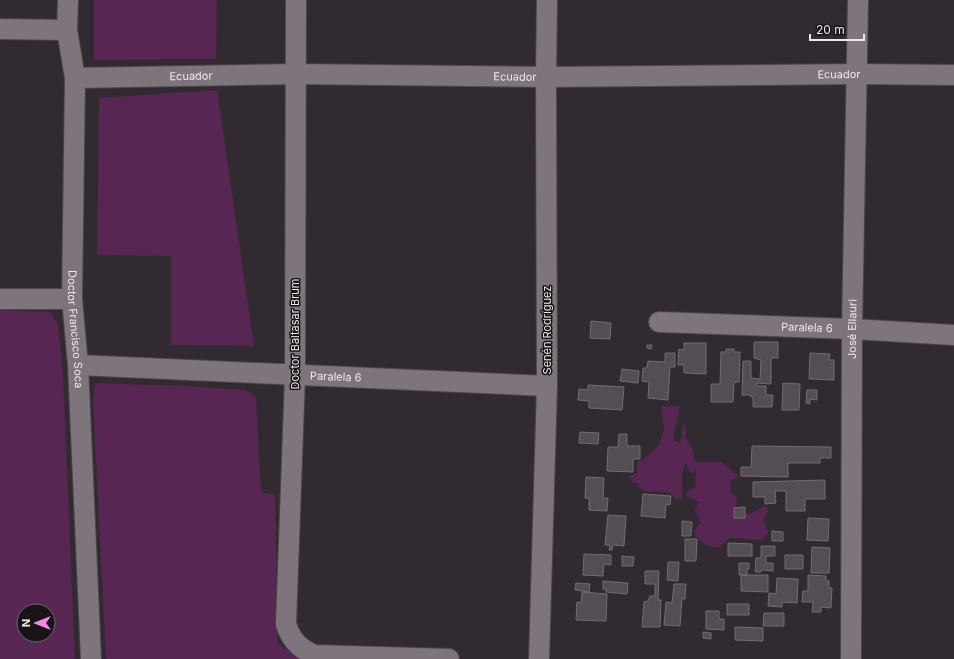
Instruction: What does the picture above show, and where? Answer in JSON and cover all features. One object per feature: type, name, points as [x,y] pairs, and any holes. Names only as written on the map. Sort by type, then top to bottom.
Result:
[{"type":"street","name":"Doctor Francisco Soca","points":[[68,0],[67,30],[76,78],[72,299],[78,365],[92,659]]},
{"type":"street","name":"Doctor Baltasar Brum","points":[[296,0],[295,376],[286,624],[289,635],[302,649],[314,655],[449,659]]},
{"type":"street","name":"Senén Rodríguez","points":[[539,659],[547,386],[546,77],[548,0]]},
{"type":"street","name":"José Ellauri","points":[[851,659],[852,329],[858,74],[858,0]]},
{"type":"street","points":[[0,29],[67,30]]},
{"type":"street","name":"Ecuador","points":[[76,78],[296,74],[546,77],[858,74],[954,75]]},
{"type":"street","points":[[0,299],[72,299]]},
{"type":"street","name":"Paralela 6","points":[[659,322],[852,329],[954,335]]},
{"type":"street","name":"Paralela 6","points":[[78,365],[295,376],[547,386]]},
{"type":"shaded area","points":[[94,0],[217,0],[216,59],[94,60]]},
{"type":"shaded area","points":[[217,90],[254,346],[171,345],[171,256],[97,255],[99,98]]},
{"type":"shaded area","points":[[0,310],[50,312],[58,324],[63,374],[75,659],[0,659]]},
{"type":"shaded area","points":[[95,383],[186,386],[245,390],[256,397],[261,492],[275,495],[278,644],[302,659],[106,659],[93,403]]},
{"type":"shaded area","points":[[661,406],[680,406],[673,440],[680,443],[682,436],[681,431],[685,422],[686,437],[692,447],[695,462],[722,462],[739,476],[730,481],[731,492],[737,497],[735,515],[750,514],[765,506],[768,511],[764,520],[768,532],[763,540],[729,538],[719,548],[706,545],[694,535],[696,527],[701,523],[694,509],[700,502],[686,496],[687,491],[695,488],[696,469],[693,474],[689,470],[686,463],[682,474],[682,500],[676,499],[669,492],[645,491],[639,488],[638,483],[633,483],[629,476],[637,473],[637,462],[644,459],[659,445],[664,429]]},
{"type":"building","points":[[591,321],[611,323],[610,339],[590,338]]},
{"type":"building","points":[[754,342],[778,342],[778,358],[771,358],[771,384],[757,383],[757,386],[766,386],[766,395],[773,395],[772,407],[753,407],[753,397],[751,397],[751,395],[742,395],[743,361],[751,361],[751,378],[760,379],[761,360],[754,358]]},
{"type":"building","points":[[684,343],[706,343],[706,374],[684,373],[684,365],[678,365],[679,349],[684,350]]},
{"type":"building","points":[[647,345],[652,345],[651,349],[647,348]]},
{"type":"building","points":[[726,349],[734,349],[734,352],[740,352],[739,382],[734,382],[733,402],[711,402],[711,384],[720,384],[721,352],[726,352]]},
{"type":"building","points":[[665,353],[675,353],[675,367],[670,367],[668,400],[648,398],[649,382],[642,381],[643,368],[647,368],[648,361],[665,362]]},
{"type":"building","points":[[810,353],[830,354],[829,360],[834,360],[834,380],[809,379]]},
{"type":"building","points":[[622,369],[639,371],[638,383],[620,381]]},
{"type":"building","points":[[783,383],[800,384],[799,410],[782,410]]},
{"type":"building","points":[[588,385],[624,387],[622,410],[589,408],[589,401],[578,400],[579,389],[588,390]]},
{"type":"building","points":[[807,390],[817,390],[817,400],[810,399],[810,404],[806,403]]},
{"type":"building","points":[[580,432],[599,433],[598,444],[579,443]]},
{"type":"building","points":[[619,434],[627,434],[627,446],[640,446],[640,459],[633,459],[633,472],[607,471],[608,447],[618,447]]},
{"type":"building","points":[[752,446],[831,447],[831,458],[820,458],[820,463],[788,463],[788,477],[741,476],[741,467],[751,467]]},
{"type":"building","points":[[586,477],[604,478],[603,498],[608,498],[607,511],[589,510],[589,498],[585,498]]},
{"type":"building","points":[[825,480],[825,499],[805,499],[805,511],[786,511],[786,491],[775,491],[776,503],[765,504],[765,497],[753,497],[753,482]]},
{"type":"building","points":[[643,494],[671,496],[670,505],[666,504],[665,518],[641,516]]},
{"type":"building","points":[[745,507],[745,518],[734,518],[734,508]]},
{"type":"building","points":[[608,515],[626,516],[624,546],[613,545],[612,550],[609,550],[610,545],[605,545]]},
{"type":"building","points":[[808,518],[829,519],[828,541],[807,540]]},
{"type":"building","points":[[682,521],[692,522],[691,536],[682,536]]},
{"type":"building","points":[[772,531],[783,532],[783,541],[772,541]]},
{"type":"building","points":[[685,539],[697,539],[696,561],[685,561]]},
{"type":"building","points":[[728,543],[752,544],[752,556],[728,556]]},
{"type":"building","points":[[761,546],[775,546],[775,556],[766,556],[766,563],[773,563],[773,571],[761,570],[761,572],[755,572],[756,558],[761,558]]},
{"type":"building","points":[[812,547],[830,548],[829,573],[811,573]]},
{"type":"building","points":[[584,554],[611,555],[611,565],[604,564],[603,576],[583,575]]},
{"type":"building","points":[[785,555],[803,555],[803,569],[785,569]]},
{"type":"building","points":[[622,556],[634,557],[633,566],[622,566]]},
{"type":"building","points":[[668,562],[679,562],[678,581],[667,580]]},
{"type":"building","points":[[739,563],[749,563],[747,575],[739,575]]},
{"type":"building","points":[[645,571],[659,571],[658,600],[661,600],[660,627],[642,627],[644,602],[648,601],[650,596],[655,596],[655,584],[645,584]]},
{"type":"building","points":[[741,575],[768,575],[768,592],[741,591]]},
{"type":"building","points":[[808,575],[826,576],[826,581],[829,581],[829,588],[832,588],[831,608],[821,607],[821,612],[812,612],[813,602],[802,602],[803,591],[808,591]]},
{"type":"building","points":[[777,578],[798,579],[797,603],[782,602],[782,607],[768,606],[769,593],[776,594]]},
{"type":"building","points":[[603,581],[628,583],[627,594],[606,592],[606,589],[603,589]]},
{"type":"building","points":[[576,583],[590,584],[589,592],[575,590]]},
{"type":"building","points":[[674,584],[686,584],[685,599],[682,599],[680,626],[664,625],[666,602],[672,603]]},
{"type":"building","points":[[582,592],[607,594],[606,621],[576,620],[577,602],[581,603]]},
{"type":"building","points":[[727,604],[749,604],[749,615],[727,615]]},
{"type":"building","points":[[706,611],[719,611],[719,619],[724,619],[724,630],[706,629]]},
{"type":"building","points":[[764,613],[784,613],[784,626],[763,626]]},
{"type":"building","points":[[735,627],[763,628],[763,641],[735,640]]},
{"type":"building","points":[[703,632],[711,633],[711,639],[703,638]]}]
